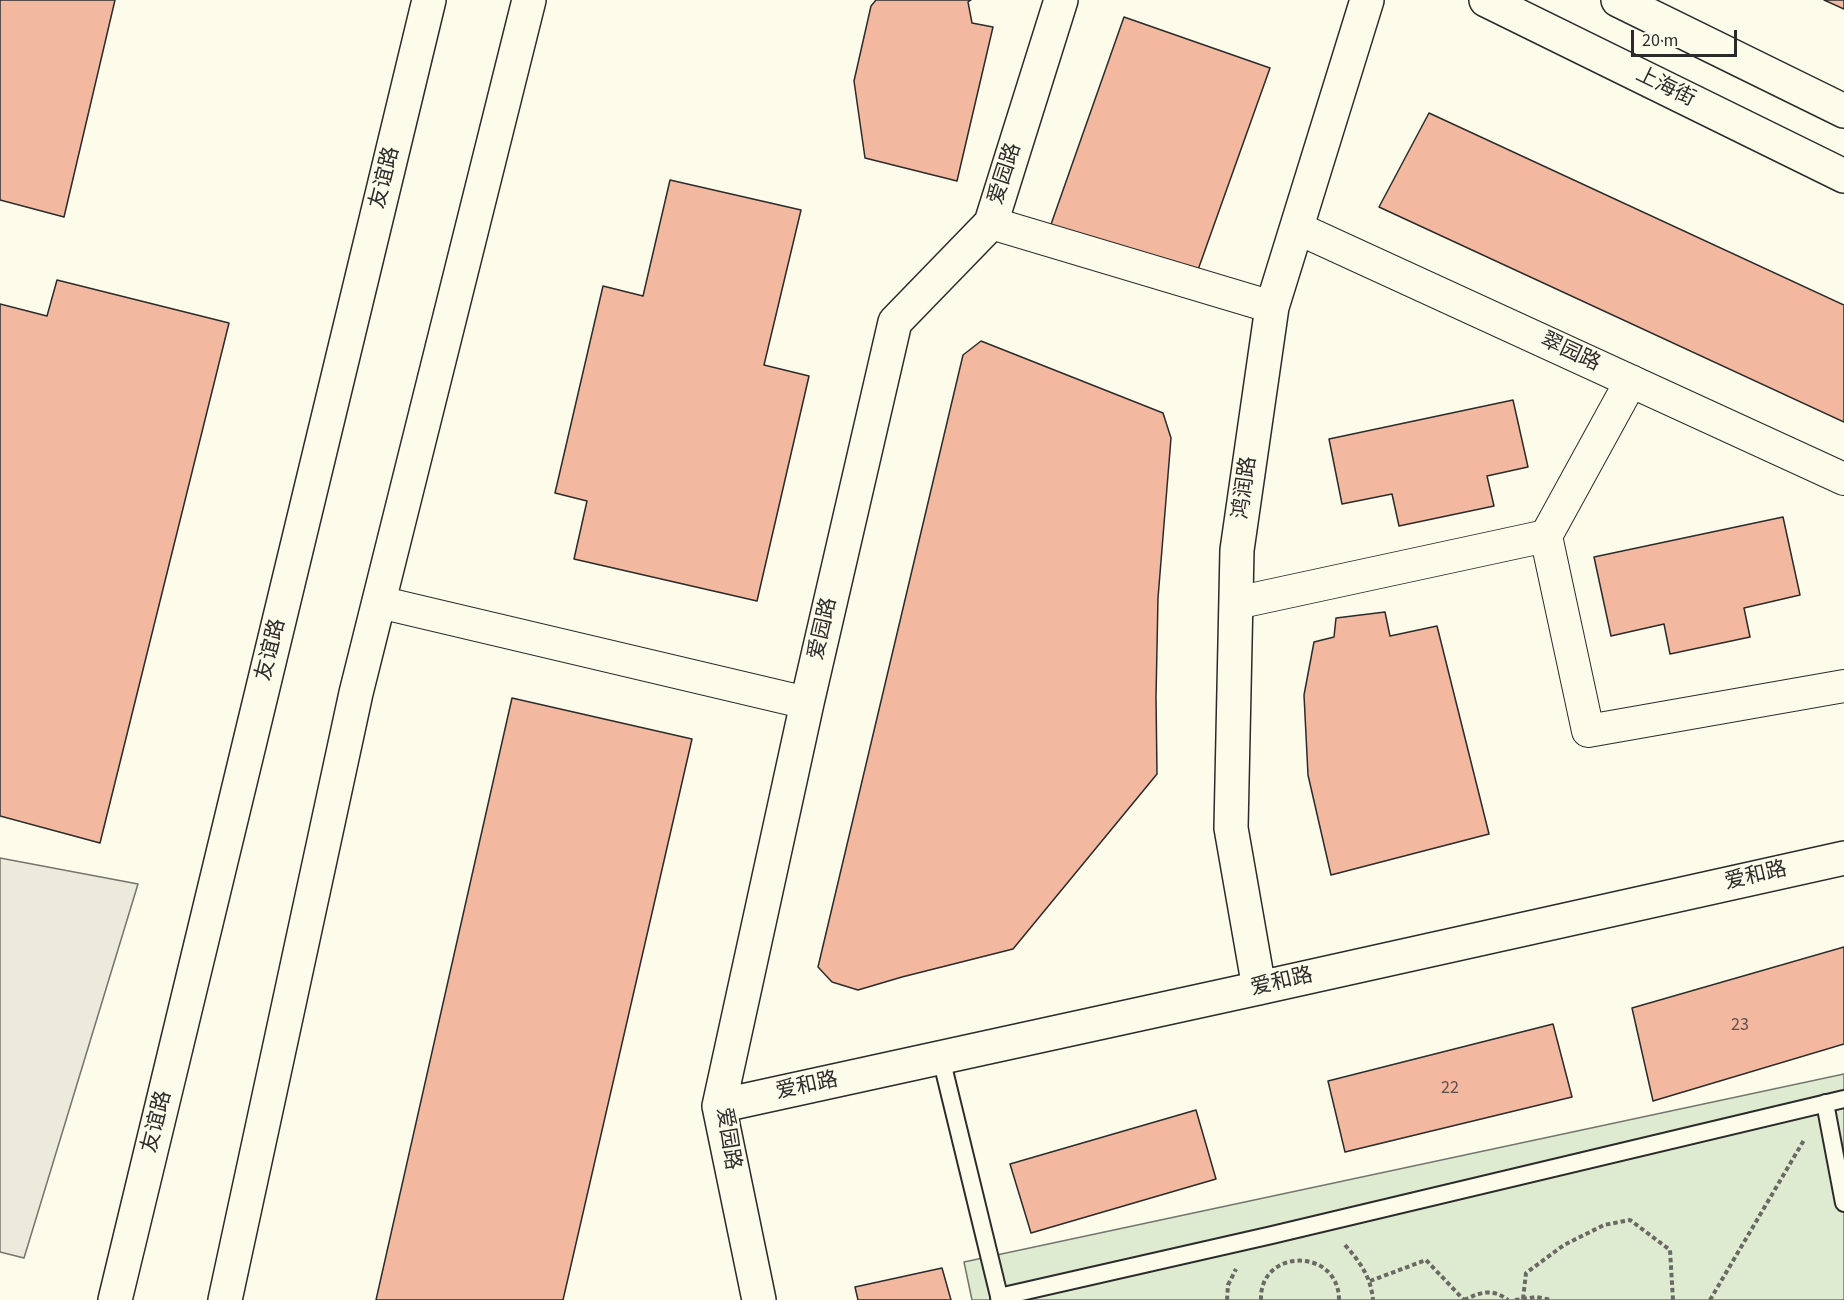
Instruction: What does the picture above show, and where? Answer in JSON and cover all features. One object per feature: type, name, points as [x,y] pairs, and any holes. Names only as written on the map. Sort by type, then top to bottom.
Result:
[{"type":"main road","name":"友谊路","points":[[115,1300],[429,0]]},
{"type":"main road","points":[[225,1300],[356,693],[529,0]]},
{"type":"main road","name":"爱园路","points":[[759,1300],[719,1106],[807,703],[895,322],[990,223],[1061,0]]},
{"type":"main road","name":"鸿润路","points":[[1259,988],[1231,828],[1237,550],[1272,307],[1367,0]]},
{"type":"main road","name":"上海街","points":[[1486,0],[1844,176]]},
{"type":"main road","points":[[1618,0],[1844,111]]},
{"type":"main road","name":"爱和路","points":[[719,1106],[1844,858]]},
{"type":"street","points":[[990,223],[1272,307]]},
{"type":"street","name":"翠园路","points":[[1297,228],[1844,479]]},
{"type":"street","points":[[1631,381],[1546,536],[1588,731],[1844,686]]},
{"type":"street","points":[[1236,603],[1546,536]]},
{"type":"street","points":[[379,602],[807,703]]},
{"type":"lane","points":[[941,1058],[999,1299],[1844,1099]]},
{"type":"lane","points":[[1825,1103],[1844,1203]]},
{"type":"path","points":[[1710,1300],[1825,1103]]},
{"type":"path","points":[[1523,1299],[1526,1273],[1564,1245],[1604,1225],[1630,1220],[1670,1250],[1673,1300]]},
{"type":"path","points":[[1261,1300],[1264,1282],[1271,1272],[1281,1264],[1292,1260],[1305,1260],[1318,1264],[1329,1273],[1336,1284],[1339,1300]]},
{"type":"path","points":[[1370,1281],[1426,1260],[1464,1300],[1480,1292],[1499,1293],[1508,1300]]},
{"type":"path","points":[[1515,1300],[1536,1297],[1552,1300]]},
{"type":"green space","points":[[1844,1074],[1844,1300],[972,1300],[964,1262]]},
{"type":"shaded area","points":[[0,858],[138,884],[24,1258],[0,1252]]},
{"type":"building","points":[[0,0],[115,0],[64,217],[0,200]]},
{"type":"building","points":[[876,0],[971,0],[968,2],[972,23],[993,27],[957,181],[865,158],[854,81],[871,6]]},
{"type":"building","points":[[1824,0],[1844,0],[1844,9]]},
{"type":"building","points":[[1124,17],[1270,68],[1194,281],[1049,230]]},
{"type":"building","points":[[1429,113],[1844,305],[1844,422],[1379,207]]},
{"type":"building","points":[[670,180],[801,210],[764,365],[809,376],[757,601],[574,559],[587,501],[555,493],[603,286],[643,296]]},
{"type":"building","points":[[57,280],[229,323],[100,843],[0,816],[0,304],[47,316]]},
{"type":"building","points":[[981,341],[1163,413],[1171,438],[1158,598],[1157,774],[1013,949],[858,990],[832,982],[818,967],[963,355]]},
{"type":"building","points":[[1513,400],[1528,467],[1487,476],[1494,506],[1399,526],[1392,494],[1342,504],[1329,439]]},
{"type":"building","points":[[1783,517],[1800,595],[1744,608],[1750,637],[1670,654],[1664,624],[1611,636],[1594,557]]},
{"type":"building","points":[[1385,612],[1390,636],[1437,626],[1489,834],[1331,875],[1308,775],[1304,695],[1314,642],[1334,637],[1336,618]]},
{"type":"building","points":[[512,698],[692,739],[563,1300],[376,1300]]},
{"type":"building","points":[[1844,947],[1844,1044],[1653,1101],[1632,1008]]},
{"type":"building","points":[[1553,1024],[1572,1097],[1345,1152],[1328,1081]]},
{"type":"building","points":[[1196,1110],[1216,1179],[1031,1233],[1010,1164]]},
{"type":"building","points":[[942,1268],[951,1300],[858,1300],[855,1287]]}]
